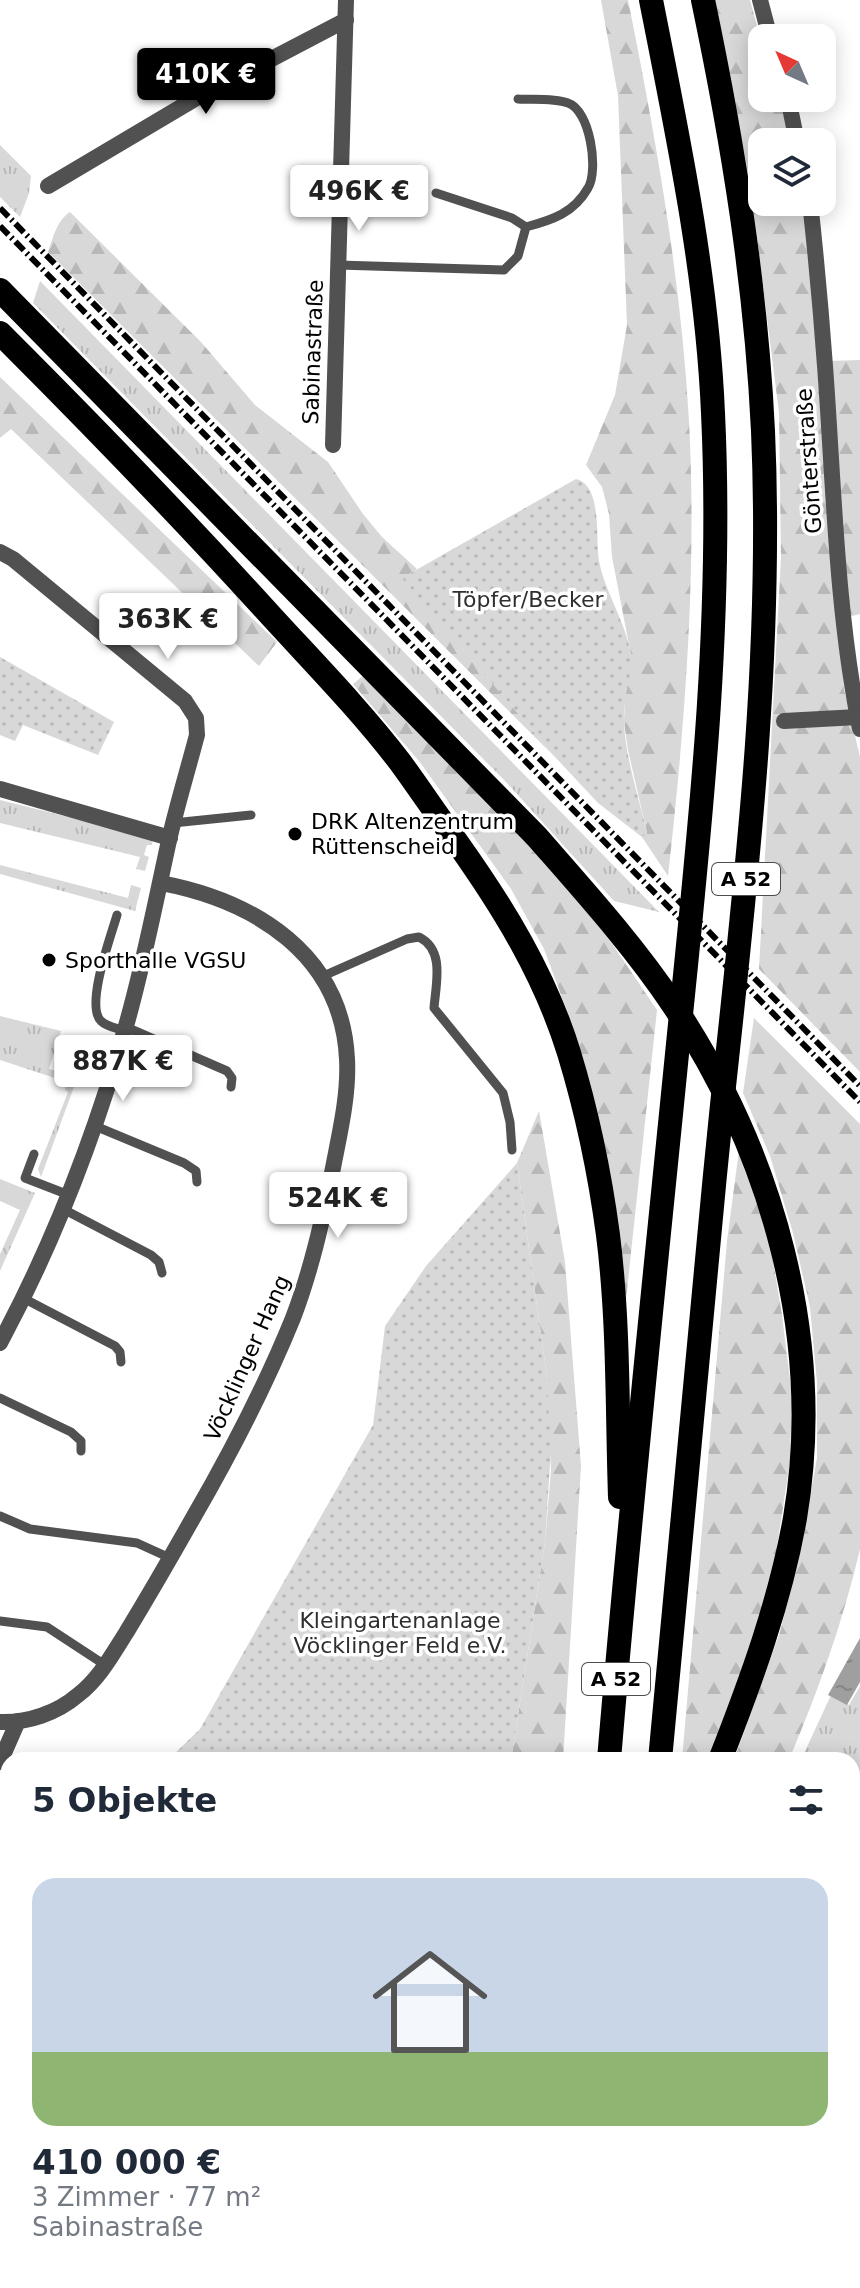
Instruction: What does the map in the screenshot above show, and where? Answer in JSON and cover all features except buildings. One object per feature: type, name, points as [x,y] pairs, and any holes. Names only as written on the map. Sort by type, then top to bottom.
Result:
[{"type":"highway","name":"A 52","points":[[610,1752],[707,758],[715,557],[713,411],[705,321],[690,196],[651,0]]},
{"type":"highway","name":"A 52","points":[[661,1752],[705,1271],[746,881],[765,560],[762,411],[749,259],[737,173],[703,0]]},
{"type":"highway","points":[[0,290],[537,837],[612,922],[674,1006],[712,1068],[756,1163],[780,1238],[793,1300],[801,1365],[803,1427],[799,1487],[772,1616],[723,1752]]},
{"type":"highway","points":[[0,333],[237,578],[349,701],[399,761],[496,897],[533,963],[568,1051],[584,1111],[608,1235],[614,1315],[624,1598]]},
{"type":"street","name":"Sabinastraße","points":[[333,445],[346,0]]},
{"type":"street","points":[[760,0],[766,24]]},
{"type":"street","points":[[48,186],[193,100],[346,20]]},
{"type":"street","name":"Gönterstraße","points":[[784,721],[859,723],[850,683],[839,579],[811,216]]},
{"type":"street","points":[[0,552],[13,559],[185,701],[196,718],[197,735],[126,1029],[95,1126],[66,1202],[0,1343]]},
{"type":"street","points":[[0,789],[172,830]]},
{"type":"street","name":"Vöcklinger Hang","points":[[0,1722],[42,1716],[68,1702],[88,1686],[105,1665],[212,1486],[293,1317],[316,1246],[337,1144],[347,1071],[345,1045],[339,1016],[321,977],[298,947],[268,923],[233,905],[186,888],[161,883]]},
{"type":"street","points":[[4,1752],[18,1721]]},
{"type":"lane","points":[[436,193],[512,218],[526,227],[557,219],[577,203],[591,185],[592,166],[585,117],[571,103],[518,99]]},
{"type":"lane","points":[[338,265],[504,270],[518,256],[526,227]]},
{"type":"lane","points":[[172,830],[251,815]]},
{"type":"lane","points":[[117,915],[95,995],[98,1019],[227,1071],[232,1078],[231,1087]]},
{"type":"lane","points":[[321,977],[411,938],[419,937],[428,943],[437,959],[434,1008],[503,1093],[512,1150]]},
{"type":"lane","points":[[95,1126],[184,1163],[196,1171],[197,1182]]},
{"type":"lane","points":[[34,1154],[25,1178],[151,1255],[159,1262],[162,1273]]},
{"type":"lane","points":[[23,1298],[115,1346],[120,1352],[121,1362]]},
{"type":"lane","points":[[0,1398],[71,1432],[81,1441],[81,1451]]},
{"type":"lane","points":[[0,1516],[30,1529],[137,1543],[170,1558]]},
{"type":"lane","points":[[0,1621],[47,1627],[105,1665]]},
{"type":"green space","points":[[601,0],[628,0],[666,209],[685,368],[691,478],[690,592],[680,762],[668,876],[642,837],[647,833],[624,722],[631,655],[612,557],[609,514],[602,487],[586,465],[615,395],[627,325],[618,96]]},
{"type":"green space","points":[[714,0],[750,0],[757,24],[748,24],[748,112],[786,112],[789,128],[748,128],[748,172]]},
{"type":"green space","points":[[0,145],[31,176],[29,193],[20,217],[0,197]]},
{"type":"green space","points":[[70,212],[201,342],[255,405],[328,462],[382,537],[417,569],[403,578],[556,758],[48,252],[59,224]]},
{"type":"green space","points":[[754,216],[805,216],[844,689],[860,757],[860,1072],[759,969],[781,557],[779,413]]},
{"type":"green space","points":[[40,281],[659,912],[614,901],[505,781],[33,303]]},
{"type":"green space","points":[[860,360],[860,614],[848,617],[829,361]]},
{"type":"green space","points":[[0,377],[277,642],[259,666],[11,429],[0,438]]},
{"type":"green space","name":"Töpfer/Becker","points":[[576,479],[585,484],[594,502],[599,561],[631,654],[624,720],[630,763],[647,833],[642,837],[598,803],[556,758],[402,578]]},
{"type":"green space","points":[[0,657],[114,722],[98,755],[23,725],[15,741],[0,735]]},
{"type":"green space","points":[[364,675],[509,821],[598,923],[657,1010],[625,1309],[594,1122],[567,1011],[544,949],[511,889],[419,761],[353,684]]},
{"type":"green space","points":[[0,800],[153,838],[144,855],[149,857],[145,871],[136,869],[140,857],[0,823]]},
{"type":"green space","points":[[0,865],[128,898],[131,885],[141,888],[135,911],[0,874]]},
{"type":"green space","points":[[0,1016],[61,1031],[49,1069],[78,1076],[41,1177],[38,1169],[68,1092],[65,1090],[67,1082],[0,1060]]},
{"type":"green space","points":[[754,1018],[860,1124],[860,1549],[829,1656],[792,1752],[737,1752],[780,1632],[801,1547],[817,1458],[817,1383],[810,1307],[793,1233],[770,1156],[743,1093]]},
{"type":"green space","points":[[539,1111],[565,1262],[581,1466],[563,1752],[512,1752],[545,1542],[551,1470],[546,1370],[517,1163]]},
{"type":"green space","points":[[739,1150],[770,1243],[782,1315],[792,1396],[790,1462],[773,1572],[750,1650],[711,1752],[683,1752],[727,1241]]},
{"type":"green space","name":"Kleingartenanlage Vöcklinger Feld e.V.","points":[[517,1163],[546,1370],[551,1449],[545,1542],[512,1752],[176,1752],[200,1729],[373,1425],[385,1326],[426,1266]]},
{"type":"green space","points":[[0,1179],[35,1193],[0,1271],[0,1254],[20,1210],[0,1201]]},
{"type":"green space","points":[[860,1686],[860,1752],[805,1752],[831,1695],[849,1705]]},
{"type":"water","points":[[860,1638],[860,1682],[847,1705],[828,1695]]},
{"type":"railway","points":[[0,208],[860,1086]]},
{"type":"railway","points":[[0,226],[860,1102]]},
{"type":"place","name":"DRK Altenzentrum Rüttenscheid","points":[[295,834]]},
{"type":"place","name":"Sporthalle VGSU","points":[[49,960]]}]
